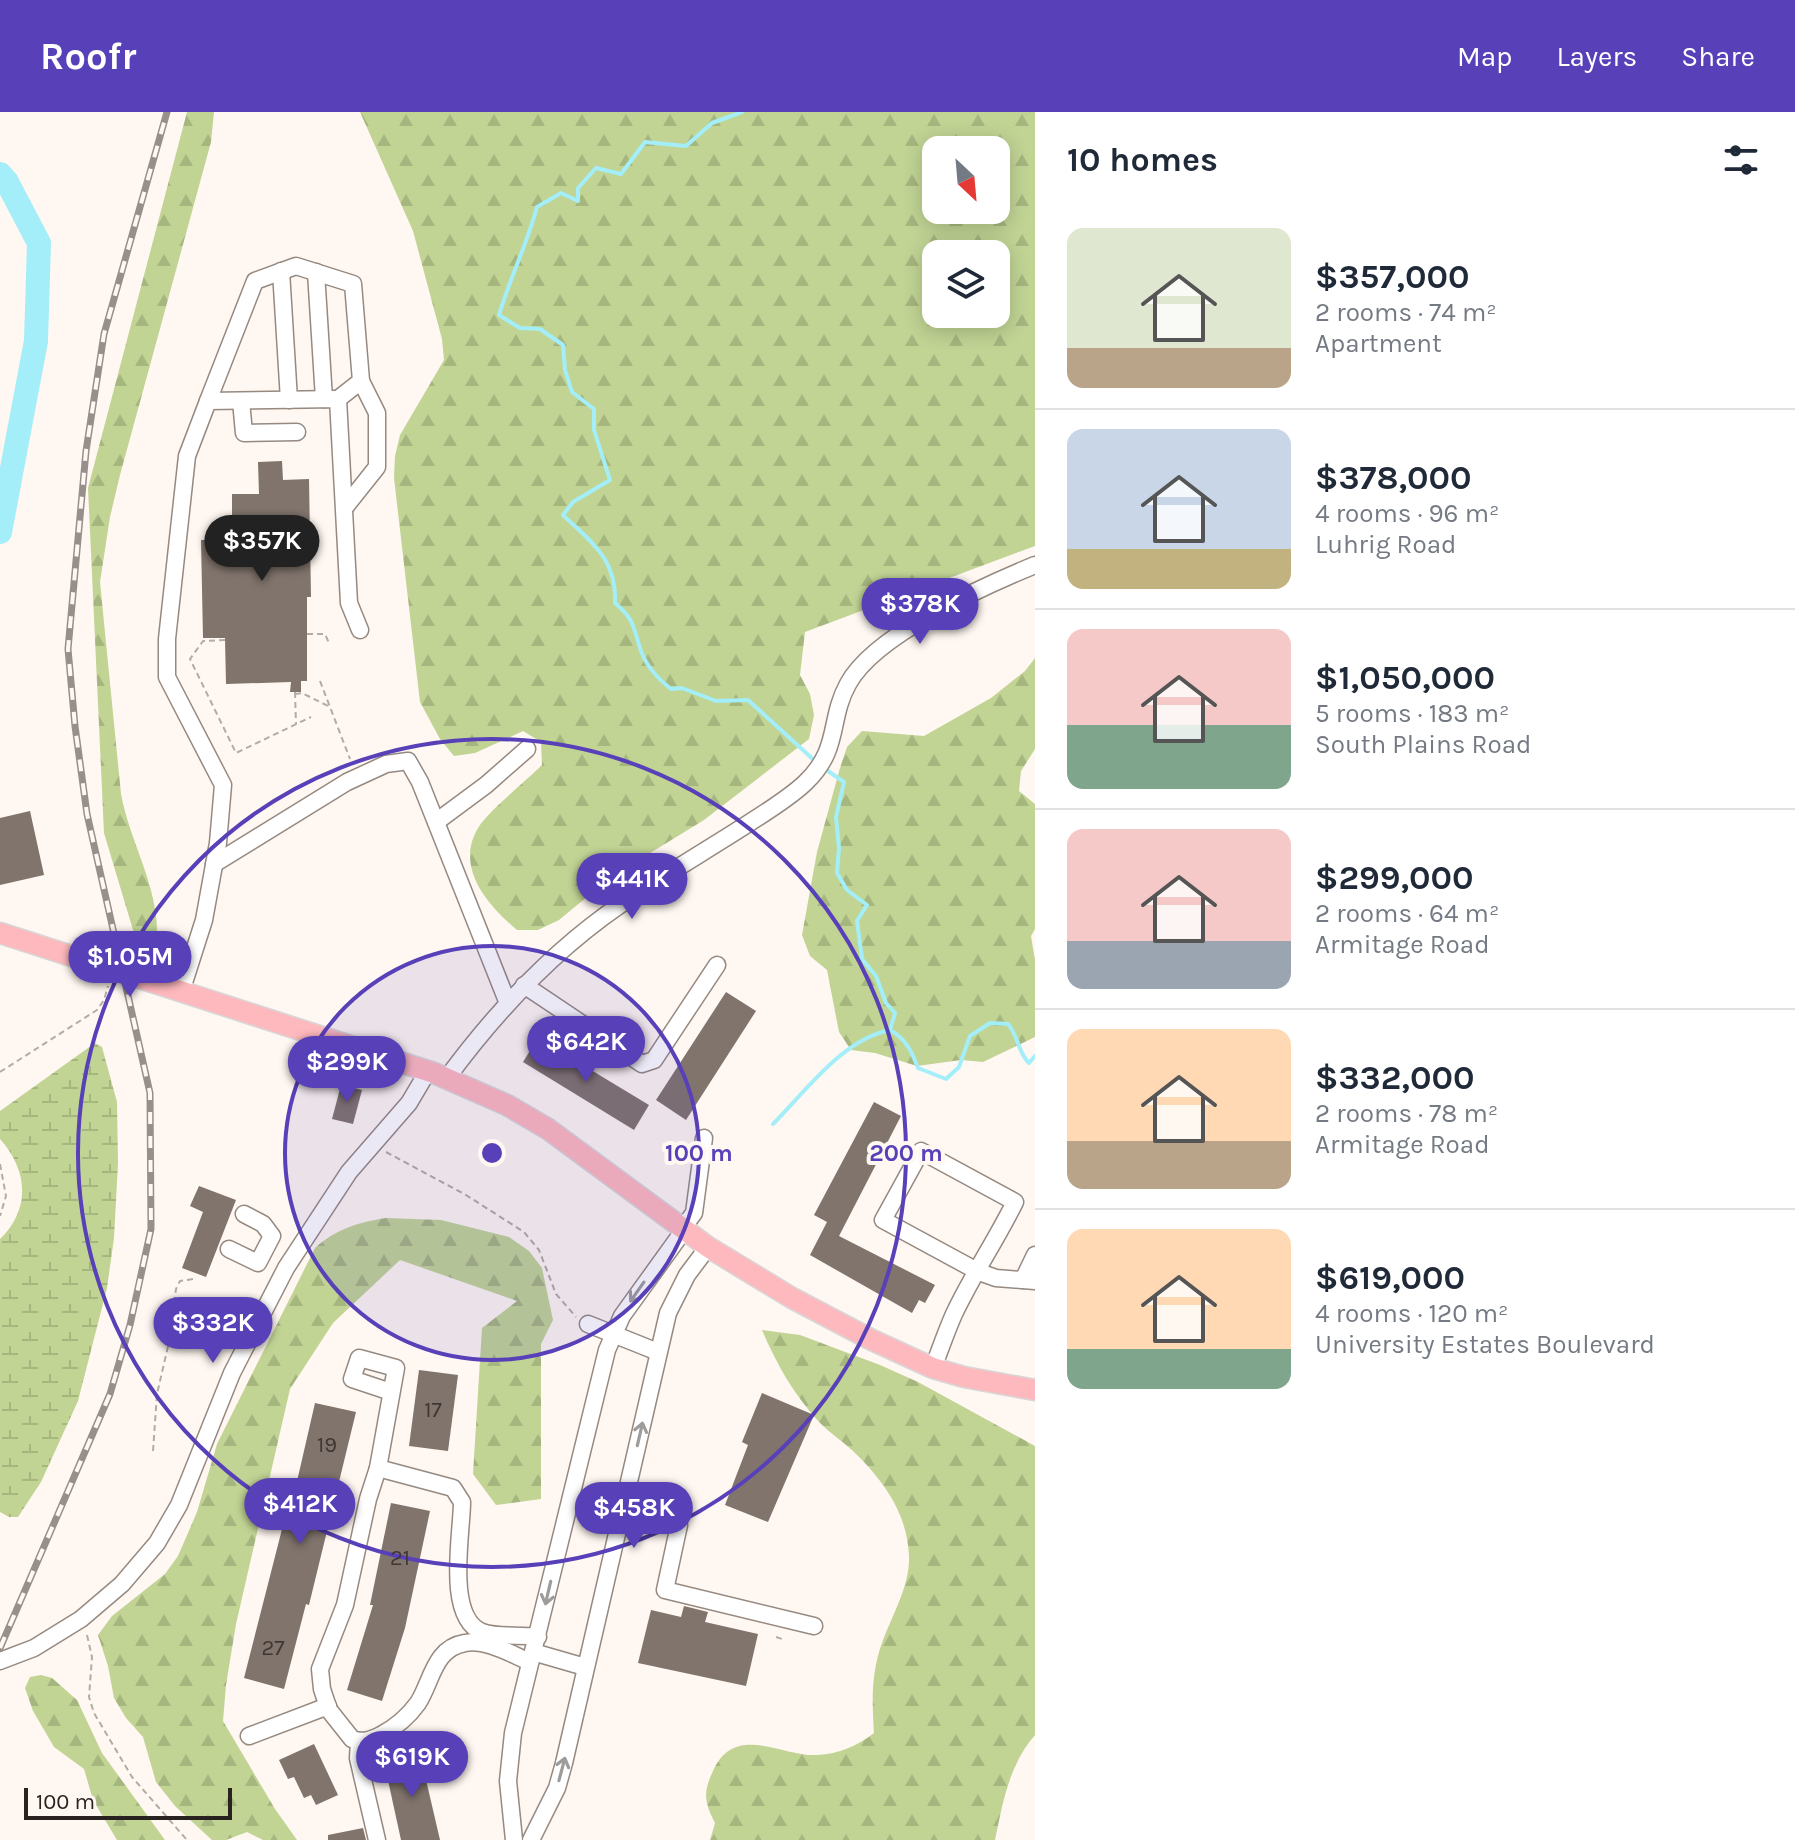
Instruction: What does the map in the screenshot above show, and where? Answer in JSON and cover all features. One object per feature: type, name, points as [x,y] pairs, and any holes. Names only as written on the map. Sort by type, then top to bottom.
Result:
[{"type":"main road","points":[[0,933],[438,1075],[507,1105],[548,1129],[708,1247],[792,1298],[933,1368],[988,1383],[1035,1390]]},
{"type":"street","points":[[181,992],[204,920],[223,785],[167,677],[166,650],[187,456],[255,281],[296,266],[353,284],[361,381],[377,413],[377,467],[346,506]]},
{"type":"street","points":[[281,271],[289,400]]},
{"type":"street","points":[[316,272],[346,506],[349,603],[360,630]]},
{"type":"street","points":[[208,401],[331,399],[361,381]]},
{"type":"street","points":[[241,401],[244,433],[297,432]]},
{"type":"street","points":[[0,1661],[34,1648],[81,1619],[122,1584],[164,1533],[179,1505],[232,1373],[286,1268],[349,1172],[409,1103],[507,1001],[597,921],[769,810],[805,783],[830,752],[846,686],[857,670],[884,646],[970,592],[1035,565]]},
{"type":"street","points":[[436,822],[486,785],[527,749]]},
{"type":"street","points":[[214,864],[347,782],[386,764],[408,761],[420,782],[507,1001]]},
{"type":"street","points":[[524,985],[642,1064],[654,1060],[717,965]]},
{"type":"street","points":[[514,1840],[509,1798],[513,1733],[612,1334],[638,1290],[694,1213],[704,1138]]},
{"type":"street","points":[[933,1368],[955,1313],[979,1272],[1015,1202],[921,1151],[883,1220],[979,1272],[996,1278],[1029,1281],[1035,1255]]},
{"type":"street","points":[[229,1249],[258,1263],[272,1236],[263,1224],[244,1214]]},
{"type":"street","points":[[531,1840],[557,1788],[668,1313],[687,1275],[708,1247]]},
{"type":"street","points":[[263,1254],[286,1268]]},
{"type":"street","points":[[588,1324],[658,1352]]},
{"type":"street","points":[[391,1392],[378,1468],[368,1499],[345,1605],[322,1660],[320,1680],[328,1706],[344,1732],[359,1741],[373,1739],[404,1720],[416,1705],[439,1658],[464,1643],[534,1650]]},
{"type":"street","points":[[378,1468],[453,1488],[457,1492],[462,1502],[460,1598],[467,1619],[481,1631],[585,1667]]},
{"type":"street","points":[[571,1498],[623,1512]]},
{"type":"street","points":[[679,1525],[665,1590],[814,1626]]},
{"type":"street","points":[[249,1736],[328,1706]]},
{"type":"street","points":[[359,1741],[358,1758],[377,1840]]},
{"type":"path","points":[[307,634],[325,634],[329,643]]},
{"type":"path","points":[[225,640],[203,641],[190,659],[236,753],[311,717]]},
{"type":"path","points":[[320,681],[350,759]]},
{"type":"path","points":[[296,725],[295,693],[302,693],[330,707]]},
{"type":"path","points":[[0,1072],[97,1010],[104,1000],[111,970]]},
{"type":"path","points":[[373,1145],[466,1195],[524,1232],[539,1250],[556,1294],[566,1308],[588,1324]]},
{"type":"path","points":[[0,1164],[6,1196],[0,1216]]},
{"type":"path","points":[[153,1451],[157,1394],[171,1333],[176,1289],[180,1281],[193,1279]]},
{"type":"path","points":[[81,1619],[92,1657],[89,1697],[94,1713],[132,1777],[187,1840]]},
{"type":"path","points":[[776,1637],[782,1639]]},
{"type":"green space","points":[[187,112],[214,112],[211,142],[120,475],[100,582],[121,794],[149,883],[156,919],[157,937],[139,950],[104,833],[88,488]]},
{"type":"green space","points":[[360,112],[1035,112],[1035,546],[805,632],[800,675],[810,694],[814,715],[809,739],[704,820],[611,877],[559,920],[538,930],[517,930],[494,908],[477,883],[470,855],[473,840],[485,818],[542,765],[541,742],[523,731],[475,753],[454,756],[440,739],[420,702],[394,478],[395,456],[400,435],[444,360],[442,339],[413,231]]},
{"type":"green space","points":[[1035,658],[1035,749],[1021,771],[1019,791],[1035,804],[1035,929],[1031,936],[1035,960],[1035,1037],[983,1062],[961,1060],[917,1066],[875,1053],[851,1050],[839,1032],[827,970],[810,956],[802,935],[817,852],[847,747],[862,731],[924,736],[991,698],[1025,671]]},
{"type":"green space","points":[[95,1043],[102,1047],[117,1102],[114,1238],[107,1288],[78,1401],[41,1482],[18,1517],[9,1517],[0,1512],[0,1239],[17,1215],[22,1189],[16,1163],[0,1139],[0,1111]]},
{"type":"green space","points":[[386,1218],[441,1220],[509,1237],[529,1251],[542,1268],[553,1320],[541,1344],[541,1499],[496,1505],[473,1474],[482,1328],[517,1301],[400,1260],[333,1323],[290,1389],[236,1624],[223,1721],[297,1840],[263,1840],[247,1832],[226,1840],[212,1840],[175,1806],[156,1782],[143,1737],[114,1698],[98,1635],[112,1616],[165,1574],[178,1556],[197,1512],[217,1444],[315,1248],[348,1227]]},
{"type":"green space","points":[[762,1330],[800,1335],[880,1365],[918,1382],[1035,1446],[1035,1735],[1013,1771],[995,1840],[710,1840],[715,1823],[706,1791],[722,1756],[734,1748],[760,1745],[817,1755],[847,1748],[874,1733],[876,1665],[909,1567],[904,1525],[892,1498],[864,1462],[820,1423],[802,1402]]},
{"type":"green space","points":[[41,1675],[52,1678],[77,1700],[102,1753],[165,1840],[117,1840],[93,1800],[84,1769],[54,1747],[33,1711],[25,1688],[30,1677]]},
{"type":"building","points":[[282,461],[283,480],[309,479],[311,597],[307,597],[307,681],[301,681],[301,692],[290,692],[291,682],[226,684],[225,638],[203,638],[201,540],[232,539],[232,494],[259,494],[258,462]]},
{"type":"building","points":[[30,811],[44,875],[0,885],[0,818]]},
{"type":"building","points":[[726,992],[756,1011],[686,1120],[656,1100]]},
{"type":"building","points":[[538,1038],[649,1105],[634,1130],[523,1062]]},
{"type":"building","points":[[341,1085],[362,1090],[353,1124],[332,1119]]},
{"type":"building","points":[[874,1102],[901,1116],[839,1236],[935,1285],[925,1303],[919,1300],[912,1313],[810,1255],[827,1222],[814,1215]]},
{"type":"building","points":[[199,1186],[236,1200],[206,1277],[182,1268],[203,1212],[190,1206]]},
{"type":"building","points":[[419,1370],[458,1375],[448,1451],[409,1446]]},
{"type":"building","points":[[762,1393],[814,1415],[768,1522],[725,1505],[748,1445],[742,1442]]},
{"type":"building","points":[[315,1403],[356,1412],[309,1605],[306,1604],[284,1689],[244,1678]]},
{"type":"building","points":[[391,1503],[430,1511],[405,1628],[382,1701],[347,1690],[373,1605],[370,1605]]},
{"type":"building","points":[[684,1606],[708,1612],[705,1622],[758,1634],[746,1686],[638,1663],[651,1610],[681,1617]]},
{"type":"building","points":[[314,1744],[338,1795],[316,1805],[311,1795],[304,1798],[294,1777],[288,1779],[279,1760]]},
{"type":"building","points":[[420,1754],[440,1840],[401,1840],[384,1762]]},
{"type":"building","points":[[363,1828],[366,1840],[328,1840],[328,1835]]},
{"type":"waterway","points":[[742,112],[712,123],[686,146],[645,142],[621,174],[596,168],[578,188],[578,201],[561,193],[537,207],[499,315],[520,328],[540,329],[563,345],[565,370],[572,392],[594,409],[594,430],[610,480],[573,502],[563,515],[593,544],[607,563],[615,588],[615,603],[632,623],[648,666],[671,689],[682,688],[716,701],[748,700],[815,761]]},
{"type":"waterway","points":[[0,174],[39,243],[36,341],[0,532]]},
{"type":"waterway","points":[[822,767],[844,782],[836,817],[839,848],[837,873],[847,890],[867,905],[857,921],[862,959],[876,976],[886,1003],[895,1013],[890,1030],[908,1046],[918,1068],[946,1079],[959,1067],[970,1036],[990,1023],[1008,1024],[1025,1059],[1029,1063],[1035,1056]]},
{"type":"waterway","points":[[773,1124],[841,1055],[873,1035],[890,1030]]},
{"type":"railway","points":[[0,1648],[110,1394],[130,1325],[151,1229],[150,1093],[87,814],[68,649],[86,451],[104,334],[167,112]]}]
